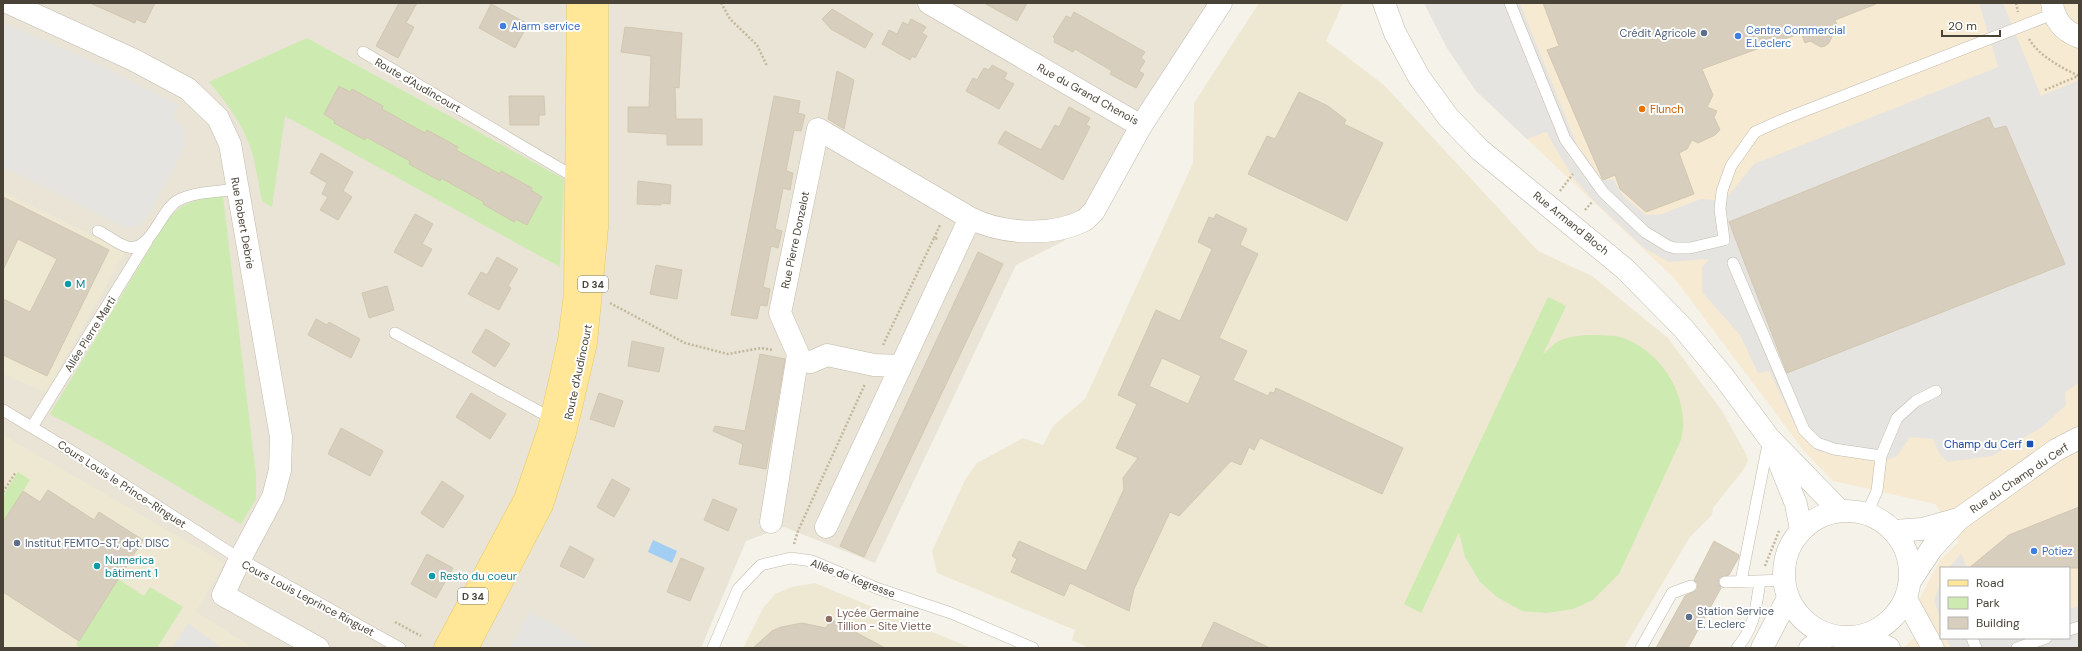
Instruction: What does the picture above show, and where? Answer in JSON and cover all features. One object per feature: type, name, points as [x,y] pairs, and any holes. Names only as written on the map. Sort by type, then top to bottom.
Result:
[{"type":"main road","name":"Route d'Audincourt","points":[[445,648],[525,498],[551,418],[569,340],[575,294],[578,3]]},
{"type":"main road","name":"Route d'Audincourt","points":[[467,648],[542,505],[565,433],[586,343],[592,296],[597,228],[597,3]]},
{"type":"street","name":"Rue Robert Debrie","points":[[9,3],[134,60],[188,89],[218,118],[230,144],[281,437],[280,470],[273,497],[240,559]]},
{"type":"street","name":"Rue du Grand Chenois","points":[[928,3],[1142,126],[1221,3]]},
{"type":"street","name":"Rue Armand Bloch","points":[[1384,3],[1395,33],[1418,77],[1448,117],[1480,150],[1625,268],[1683,328],[1723,376],[1769,438],[1839,510]]},
{"type":"street","points":[[2053,8],[2059,24],[2068,32],[2079,37]]},
{"type":"street","name":"Rue Pierre Donzelot","points":[[798,357],[780,313],[818,129],[970,218],[987,226],[1022,232],[1060,228],[1084,221],[1094,211],[1142,126]]},
{"type":"street","points":[[826,527],[970,218]]},
{"type":"street","points":[[771,522],[798,357],[811,362],[827,355],[874,365],[901,366]]},
{"type":"street","name":"Rue Armand Bloch","points":[[1769,438],[1790,485],[1801,530]]},
{"type":"street","name":"Rue du Champ du Cerf","points":[[1908,590],[1932,548],[1959,519],[2056,450],[2079,438]]},
{"type":"street","points":[[1762,648],[1786,589],[1785,562],[1791,544],[1801,530],[1818,517],[1839,510],[1867,513],[1886,523],[1894,531],[1904,546],[1910,563],[1908,590],[1896,615],[1881,628],[1863,635],[1846,637],[1829,634],[1812,626],[1803,618],[1786,589]]},
{"type":"street","name":"Rue du Champ du Cerf","points":[[1894,531],[1922,529],[1959,519]]},
{"type":"street","name":"Cours Louis Leprince Ringuet","points":[[240,559],[223,595],[318,648]]},
{"type":"street","points":[[1908,590],[1933,648]]},
{"type":"street","points":[[1810,648],[1829,634]]},
{"type":"street","points":[[1863,635],[1890,648]]},
{"type":"lane","points":[[1510,3],[1565,139],[1603,192],[1645,232],[1668,246],[1690,248],[1724,240],[1720,209],[1722,191],[1731,166],[1755,132],[1784,119],[2022,26],[2053,8]]},
{"type":"lane","name":"Route d'Audincourt","points":[[363,52],[576,178]]},
{"type":"lane","name":"Allée Pierre Marti","points":[[32,427],[165,212],[177,201],[195,195],[238,189]]},
{"type":"lane","points":[[98,231],[128,247],[138,246],[147,241]]},
{"type":"lane","points":[[1733,263],[1804,430],[1817,444],[1834,449],[1881,456]]},
{"type":"lane","name":"Route d'Audincourt","points":[[395,333],[551,418]]},
{"type":"lane","points":[[1867,513],[1877,491],[1881,456],[1897,418],[1916,401],[1936,391]]},
{"type":"lane","name":"Cours Louis le Prince-Ringuet","points":[[3,410],[240,559]]},
{"type":"lane","points":[[1741,581],[1769,438]]},
{"type":"lane","name":"Allée de Kegresse","points":[[713,648],[738,589],[761,565],[791,558],[812,561],[879,590],[951,613],[1033,648]]},
{"type":"lane","name":"Cours Louis Leprince Ringuet","points":[[240,559],[400,648]]},
{"type":"lane","points":[[1737,648],[1747,636],[1754,615],[1760,581]]},
{"type":"lane","points":[[1724,582],[1760,581],[1786,589]]},
{"type":"lane","points":[[1641,648],[1672,593],[1691,586]]},
{"type":"lane","points":[[2017,648],[2043,639]]},
{"type":"path","points":[[722,3],[730,20],[757,45],[767,66]]},
{"type":"path","points":[[2016,3],[2022,26],[2032,44],[2052,61],[2079,76]]},
{"type":"path","points":[[2045,90],[2079,76]]},
{"type":"path","points":[[1560,191],[1572,176]]},
{"type":"path","points":[[1584,211],[1594,201]]},
{"type":"path","points":[[592,296],[617,306],[685,343],[728,354],[761,348],[798,357]]},
{"type":"path","points":[[3,492],[16,472]]},
{"type":"path","points":[[395,622],[421,636]]},
{"type":"shaded area","points":[[3,3],[1214,3],[1064,241],[1016,265],[875,563],[784,527],[746,541],[701,648],[3,648]]},
{"type":"shaded area","points":[[1259,3],[1343,3],[1326,41],[1384,85],[1538,251],[1592,276],[1668,338],[1722,411],[1746,454],[1748,461],[1744,469],[1713,508],[1712,515],[1690,537],[1624,648],[1089,648],[1072,640],[1075,630],[937,573],[932,551],[965,480],[977,463],[1023,438],[1043,445],[1053,426],[1085,399],[1193,163],[1194,103]]},
{"type":"shaded area","points":[[1424,3],[2079,3],[2079,648],[1903,648],[1929,625],[1919,600],[1940,560],[1959,542],[1935,504],[1833,481],[1804,451],[1674,278],[1476,91],[1447,48]]},
{"type":"shaded area","points":[[1424,3],[1520,3],[1577,145],[1603,180],[1613,179],[1623,196],[1646,215],[1662,214],[1701,199],[1716,200],[1727,197],[1754,164],[1998,67],[1979,3],[2003,3],[2041,96],[2079,80],[2079,383],[2065,392],[2066,405],[2041,428],[1992,456],[1947,462],[1939,453],[1933,439],[1910,437],[1897,456],[1883,461],[1818,451],[1799,433],[1769,371],[1758,373],[1740,335],[1702,292],[1702,268],[1709,259],[1669,262],[1644,248],[1594,201],[1572,176],[1546,132],[1527,139],[1476,91],[1447,48]]},
{"type":"shaded area","points":[[3,23],[90,60],[179,105],[173,119],[182,125],[185,134],[185,146],[148,216],[138,226],[127,228],[3,167]]},
{"type":"shaded area","name":"M","points":[[3,192],[125,252],[46,392],[3,374]]},
{"type":"shaded area","points":[[3,435],[224,563],[196,612],[249,645],[248,648],[3,648]]},
{"type":"shaded area","points":[[1961,553],[1967,567],[1950,567]]},
{"type":"shaded area","name":"Lycée Germaine Tillion - Site Viette","points":[[815,583],[971,648],[743,648],[763,608],[775,594],[791,587]]},
{"type":"shaded area","points":[[1940,584],[1940,619],[1934,600]]},
{"type":"shaded area","points":[[2079,606],[2079,648],[1951,648],[1946,639],[2070,639],[2070,609]]},
{"type":"shaded area","points":[[530,611],[594,648],[510,648]]},
{"type":"shaded area","points":[[188,623],[218,645],[217,648],[172,648]]},
{"type":"green space","points":[[307,38],[564,179],[560,267],[285,116],[272,207],[262,201],[254,162],[246,136],[229,107],[209,82]]},
{"type":"green space","points":[[223,196],[256,476],[256,499],[241,524],[115,449],[50,414],[167,220],[179,209],[192,202],[206,198]]},
{"type":"green space","points":[[1548,297],[1566,306],[1543,354],[1555,343],[1578,336],[1618,336],[1633,342],[1655,358],[1671,380],[1681,406],[1683,430],[1681,440],[1619,574],[1593,600],[1573,609],[1547,613],[1522,611],[1497,597],[1480,582],[1465,557],[1459,532],[1421,613],[1404,604]]},
{"type":"green space","points":[[18,472],[30,480],[3,522],[3,496]]},
{"type":"green space","points":[[118,579],[144,596],[150,587],[183,607],[157,648],[81,648],[76,645]]},
{"type":"water","points":[[653,540],[677,551],[672,563],[648,552]]},
{"type":"building","points":[[90,3],[155,3],[145,23],[136,19],[135,23]]},
{"type":"building","points":[[399,3],[417,3],[406,23],[414,27],[398,58],[376,46]]},
{"type":"building","points":[[984,3],[1027,3],[1017,21]]},
{"type":"building","name":"Flunch","points":[[1543,3],[1876,4],[1835,20],[1839,30],[1834,32],[1829,43],[1825,46],[1821,47],[1810,41],[1805,43],[1801,33],[1702,69],[1713,95],[1707,107],[1717,111],[1714,117],[1720,130],[1715,135],[1698,143],[1692,140],[1687,149],[1679,153],[1694,194],[1646,212],[1620,189],[1615,175],[1603,180],[1602,178],[1547,50],[1559,46]]},
{"type":"building","name":"Alarm service","points":[[491,4],[528,24],[515,48],[479,28]]},
{"type":"building","points":[[832,9],[873,34],[865,48],[831,29],[822,19]]},
{"type":"building","points":[[1074,12],[1145,52],[1141,58],[1145,61],[1139,71],[1144,74],[1136,88],[1110,74],[1112,71],[1075,49],[1073,52],[1054,42],[1055,38],[1053,37],[1066,16],[1071,18]]},
{"type":"building","points":[[911,19],[926,27],[922,33],[927,36],[915,58],[912,56],[910,60],[882,44],[889,30],[897,34],[903,22],[908,25]]},
{"type":"building","points":[[625,27],[682,33],[679,88],[675,87],[676,119],[702,119],[702,145],[667,145],[667,134],[628,132],[628,107],[649,107],[651,56],[621,52]]},
{"type":"building","points":[[992,65],[1007,73],[1004,79],[1014,84],[999,109],[966,91],[973,78],[977,80],[984,68],[989,70]]},
{"type":"building","points":[[837,71],[854,80],[844,129],[828,119]]},
{"type":"building","points":[[339,86],[350,92],[352,89],[383,106],[382,109],[414,127],[425,133],[427,130],[458,147],[456,150],[500,174],[501,171],[532,188],[531,190],[542,197],[527,225],[515,219],[514,222],[483,204],[484,202],[441,178],[440,181],[409,164],[410,161],[366,137],[365,140],[334,123],[335,121],[324,114]]},
{"type":"building","points":[[1299,92],[1328,106],[1346,120],[1344,124],[1383,143],[1347,221],[1248,174],[1267,136],[1275,139]]},
{"type":"building","points":[[509,96],[544,96],[545,115],[539,115],[539,125],[510,125]]},
{"type":"building","points":[[774,96],[800,101],[798,113],[805,115],[801,131],[794,130],[786,171],[793,173],[790,190],[783,188],[775,229],[782,231],[778,248],[771,246],[763,287],[770,289],[767,306],[760,305],[757,319],[731,315]]},
{"type":"building","points":[[1069,107],[1090,118],[1086,125],[1090,127],[1063,180],[998,143],[1005,131],[1041,150],[1055,125],[1059,127]]},
{"type":"building","points":[[1989,117],[1994,129],[2006,126],[2065,264],[1787,373],[1729,222]]},
{"type":"building","points":[[321,153],[353,172],[343,191],[352,197],[338,220],[320,210],[328,197],[322,194],[327,183],[310,173]]},
{"type":"building","points":[[638,181],[671,185],[670,204],[637,204]]},
{"type":"building","name":"M","points":[[3,197],[109,250],[47,376],[3,355],[3,299],[30,312],[57,259],[18,239],[3,270]]},
{"type":"building","points":[[415,214],[433,224],[422,244],[432,249],[422,267],[394,252]]},
{"type":"building","points":[[1216,214],[1247,229],[1240,245],[1258,254],[1219,338],[1247,351],[1233,380],[1268,396],[1270,392],[1274,393],[1276,388],[1403,448],[1382,494],[1260,438],[1254,450],[1249,447],[1241,465],[1231,461],[1179,516],[1170,512],[1134,589],[1129,611],[1070,583],[1064,596],[1011,572],[1017,559],[1012,556],[1019,541],[1086,571],[1124,489],[1123,478],[1138,458],[1116,448],[1137,404],[1118,395],[1156,310],[1180,321],[1212,249],[1198,242],[1209,217],[1214,219]],"holes":[[[1162,358],[1201,376],[1188,404],[1149,386]]]},
{"type":"building","points":[[978,252],[1003,264],[864,557],[840,546]]},
{"type":"building","points":[[497,257],[518,269],[508,286],[511,288],[499,310],[468,294],[481,272],[487,275]]},
{"type":"building","points":[[656,265],[682,270],[677,299],[650,294]]},
{"type":"building","points":[[387,286],[394,310],[369,318],[362,293]]},
{"type":"building","points":[[316,319],[327,325],[329,322],[360,339],[351,358],[308,335]]},
{"type":"building","points":[[486,329],[510,344],[495,367],[472,352]]},
{"type":"building","points":[[632,341],[664,348],[659,372],[628,366]]},
{"type":"building","points":[[760,354],[785,359],[766,469],[739,464],[743,444],[713,431],[715,426],[745,431]]},
{"type":"building","points":[[471,393],[506,414],[490,439],[456,417]]},
{"type":"building","points":[[599,393],[623,401],[614,427],[590,419]]},
{"type":"building","points":[[341,428],[383,451],[370,476],[328,454]]},
{"type":"building","points":[[612,479],[630,489],[614,517],[597,507]]},
{"type":"building","points":[[442,481],[464,496],[443,528],[421,513]]},
{"type":"building","name":"Numerica bâtiment 1","points":[[48,490],[94,520],[99,512],[143,540],[79,641],[3,592],[3,522],[23,491],[40,502]]},
{"type":"building","points":[[713,499],[737,509],[728,531],[704,520]]},
{"type":"building","name":"Potiez","points":[[2079,507],[2079,568],[1970,567],[2009,535]]},
{"type":"building","name":"Station Service E. Leclerc","points":[[1714,541],[1739,555],[1739,557],[1729,575],[1719,578],[1718,583],[1721,588],[1688,648],[1656,648],[1685,596],[1697,590],[1698,584],[1694,580]]},
{"type":"building","points":[[570,546],[594,559],[584,578],[560,566]]},
{"type":"building","name":"Resto du coeur","points":[[427,554],[453,568],[436,598],[411,584]]},
{"type":"building","points":[[681,558],[704,568],[690,601],[667,592]]},
{"type":"building","points":[[831,619],[885,648],[753,648],[772,631],[781,627],[802,623],[826,628]]},
{"type":"building","points":[[1214,622],[1270,648],[1201,648]]},
{"type":"place","name":"Alarm service","points":[[503,26]]},
{"type":"place","name":"Crédit Agricole","points":[[1704,33]]},
{"type":"place","name":"Centre Commercial E.Leclerc","points":[[1738,36]]},
{"type":"place","name":"Flunch","points":[[1642,109]]},
{"type":"place","name":"M","points":[[68,284]]},
{"type":"place","name":"Champ du Cerf","points":[[2030,444]]},
{"type":"place","name":"Institut FEMTO-ST, dpt. DISC","points":[[17,543]]},
{"type":"place","name":"Potiez","points":[[2034,551]]},
{"type":"place","name":"Numerica bâtiment 1","points":[[97,566]]},
{"type":"place","name":"Resto du coeur","points":[[432,576]]},
{"type":"place","name":"Station Service E. Leclerc","points":[[1689,617]]},
{"type":"place","name":"Lycée Germaine Tillion - Site Viette","points":[[829,619]]}]
